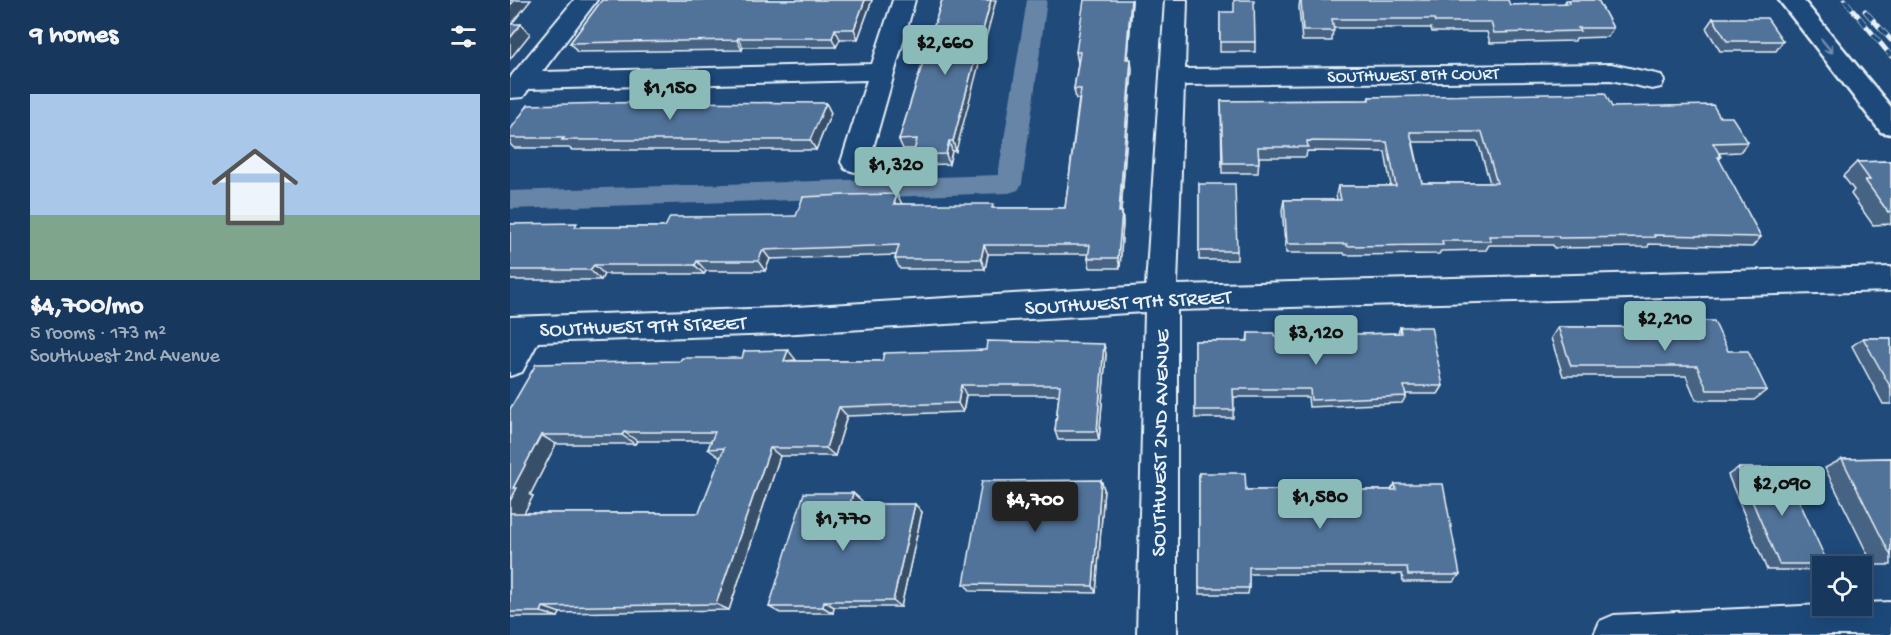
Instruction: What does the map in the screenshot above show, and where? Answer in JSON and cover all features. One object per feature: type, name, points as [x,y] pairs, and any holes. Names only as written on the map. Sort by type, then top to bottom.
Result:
[{"type":"main road","points":[[1791,0],[1891,125]]},
{"type":"street","points":[[516,89],[586,0]]},
{"type":"street","points":[[855,162],[904,0]]},
{"type":"street","name":"SOUTHWEST 2ND AVENUE","points":[[1157,635],[1161,298],[1176,0]]},
{"type":"street","points":[[516,89],[882,72]]},
{"type":"street","name":"SOUTHWEST 8TH COURT","points":[[1173,77],[1611,72],[1652,81]]},
{"type":"street","name":"SOUTHWEST 9TH STREET","points":[[520,330],[780,321],[1161,298],[1891,279]]},
{"type":"street","points":[[510,362],[520,330]]},
{"type":"street","points":[[1614,635],[1891,622]]},
{"type":"building","points":[[602,0],[865,0],[854,29],[835,29],[832,38],[570,43]]},
{"type":"building","points":[[942,0],[991,0],[953,141],[949,141],[946,154],[913,155],[917,139],[899,140]]},
{"type":"building","points":[[1084,0],[1131,0],[1126,59],[1131,59],[1119,212],[1122,212],[1118,258],[1088,258],[1090,245],[984,245],[981,259],[895,259],[899,245],[763,250],[758,261],[697,261],[695,265],[594,265],[590,270],[510,270],[510,224],[577,223],[575,227],[665,227],[670,217],[796,216],[803,197],[845,195],[897,194],[894,204],[993,204],[992,208],[1065,208],[1081,89],[1074,89],[1080,52],[1076,52]]},
{"type":"building","points":[[1234,0],[1254,0],[1255,42],[1220,42],[1220,12],[1234,12]]},
{"type":"building","points":[[1301,0],[1508,0],[1510,5],[1598,0],[1613,28],[1494,33],[1491,22],[1435,22],[1434,19],[1332,19],[1334,31],[1303,31]]},
{"type":"building","points":[[1713,18],[1767,18],[1783,41],[1727,41]]},
{"type":"building","points":[[510,24],[521,24],[510,38]]},
{"type":"building","points":[[1605,93],[1612,107],[1713,105],[1720,117],[1732,117],[1748,142],[1713,143],[1721,157],[1718,157],[1761,237],[1489,236],[1491,241],[1442,241],[1443,245],[1287,244],[1284,200],[1341,200],[1338,186],[1396,186],[1387,142],[1307,141],[1308,147],[1258,147],[1259,163],[1223,163],[1221,101],[1369,100],[1369,97]],"holes":[[[1410,132],[1482,132],[1497,183],[1422,183]]]},
{"type":"building","points":[[653,102],[826,103],[810,140],[510,138],[510,130],[528,105]]},
{"type":"building","points":[[1891,161],[1891,211],[1888,212],[1865,180],[1870,180],[1857,162]]},
{"type":"building","points":[[1199,184],[1235,184],[1237,251],[1199,251]]},
{"type":"building","points":[[1678,321],[1714,321],[1728,351],[1748,351],[1767,390],[1707,390],[1697,366],[1571,366],[1558,327],[1680,327]]},
{"type":"building","points":[[1400,327],[1431,327],[1443,386],[1404,386],[1406,396],[1311,400],[1310,389],[1233,389],[1234,410],[1195,410],[1195,341],[1248,341],[1248,333],[1274,333],[1274,336],[1401,333]]},
{"type":"building","points":[[1863,338],[1891,338],[1891,388]]},
{"type":"building","points":[[987,341],[1104,344],[1097,431],[1055,431],[1060,385],[961,385],[958,403],[839,407],[826,448],[770,448],[716,604],[543,607],[541,612],[510,612],[510,513],[699,513],[724,448],[708,449],[715,432],[541,435],[513,488],[517,488],[510,501],[510,409],[536,364],[742,358],[744,351],[788,350],[784,361],[882,361],[884,353],[986,350]]},
{"type":"building","points":[[1891,458],[1891,556],[1842,459]]},
{"type":"building","points":[[1738,468],[1784,468],[1824,556],[1812,556],[1812,564],[1779,564]]},
{"type":"building","points":[[1199,473],[1245,473],[1246,490],[1396,490],[1395,484],[1443,484],[1460,575],[1408,575],[1407,567],[1249,567],[1249,588],[1199,588]]},
{"type":"building","points":[[1101,480],[1093,586],[964,584],[982,481]]},
{"type":"building","points":[[804,493],[853,493],[850,504],[915,504],[893,601],[824,601],[823,607],[769,607]]},
{"type":"waterway","points":[[510,200],[1009,184],[1037,0]]},
{"type":"railway","points":[[1845,0],[1891,56]]},
{"type":"railway","points":[[1865,11],[1891,40]]}]
